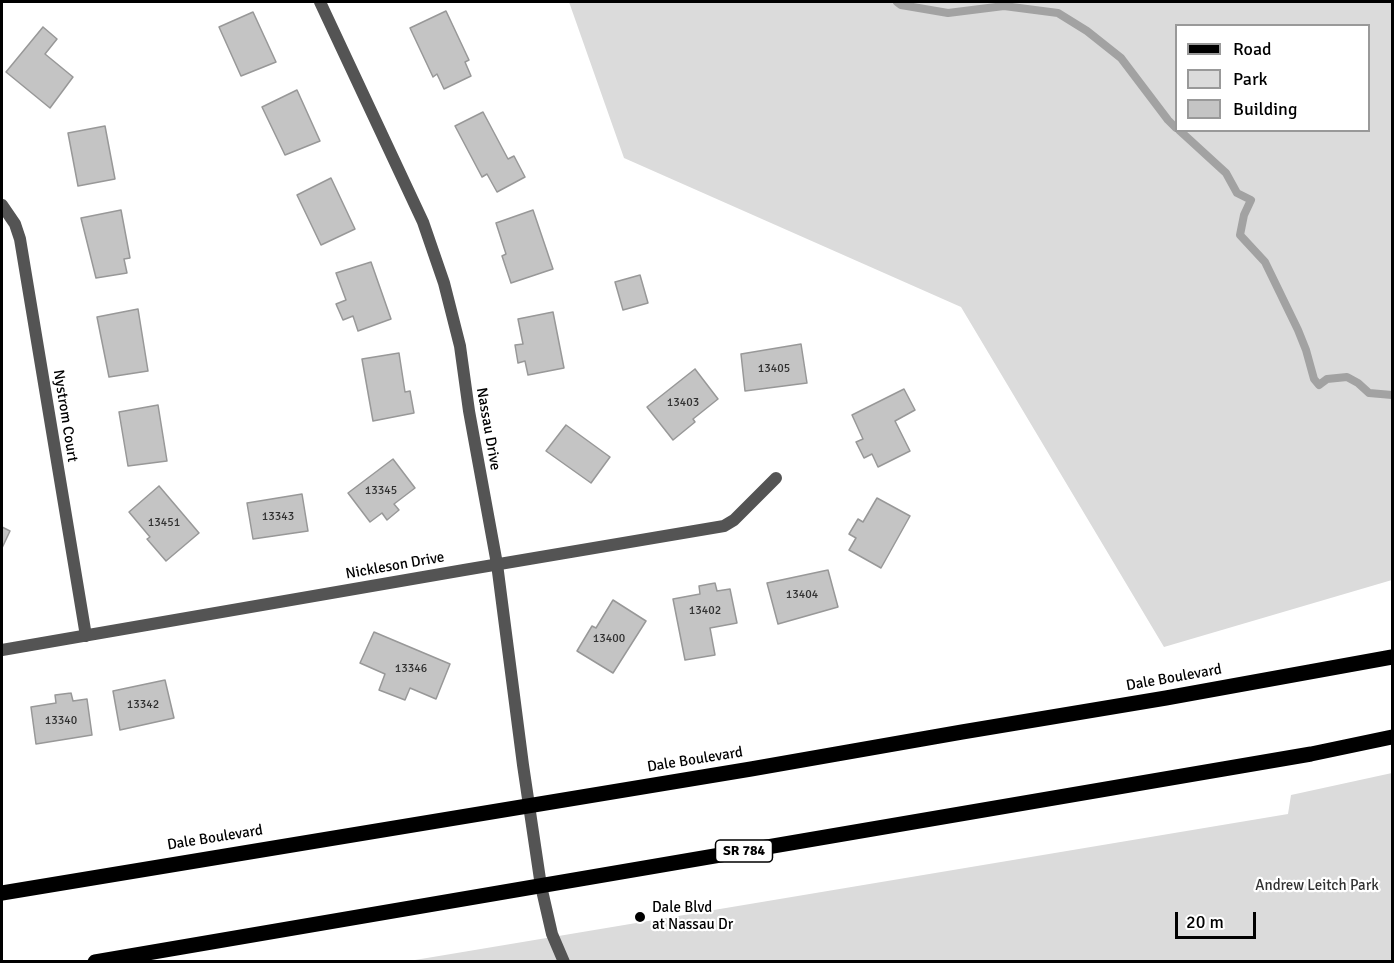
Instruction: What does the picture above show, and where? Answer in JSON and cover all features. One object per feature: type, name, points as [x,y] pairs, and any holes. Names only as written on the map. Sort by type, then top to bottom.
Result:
[{"type":"main road","name":"Dale Boulevard","points":[[2,892],[751,769],[1392,657]]},
{"type":"main road","name":"SR 784","points":[[95,962],[1299,756],[1392,737]]},
{"type":"street","name":"Nassau Drive","points":[[320,2],[423,222],[444,283],[460,346],[469,411],[497,564],[541,886],[552,934],[564,962]]},
{"type":"street","name":"Nystrom Court","points":[[2,206],[15,224],[20,239],[86,636]]},
{"type":"street","name":"Nickleson Drive","points":[[2,650],[724,526],[734,520],[776,477]]},
{"type":"green space","points":[[569,2],[1392,2],[1392,580],[1164,647],[961,307],[624,158]]},
{"type":"green space","name":"Andrew Leitch Park","points":[[1392,773],[1392,961],[403,962],[1288,814],[1291,795]]},
{"type":"building","points":[[446,11],[469,60],[465,62],[471,76],[444,89],[437,74],[433,77],[410,28]]},
{"type":"building","points":[[253,12],[276,62],[241,76],[219,27]]},
{"type":"building","points":[[43,27],[57,39],[45,54],[73,77],[50,108],[6,72]]},
{"type":"building","points":[[297,90],[320,141],[285,155],[262,107]]},
{"type":"building","points":[[483,112],[508,159],[514,156],[525,177],[497,192],[487,174],[482,177],[455,126]]},
{"type":"building","points":[[105,126],[115,179],[78,186],[68,133]]},
{"type":"building","points":[[331,178],[355,229],[321,245],[297,195]]},
{"type":"building","points":[[121,210],[130,258],[124,259],[127,273],[96,278],[81,218]]},
{"type":"building","points":[[533,210],[553,269],[511,283],[502,256],[506,254],[496,223]]},
{"type":"building","points":[[371,262],[391,319],[358,331],[353,316],[343,320],[336,304],[346,300],[336,273]]},
{"type":"building","points":[[640,275],[648,303],[623,310],[615,282]]},
{"type":"building","points":[[138,309],[148,371],[109,377],[97,317]]},
{"type":"building","points":[[553,312],[564,368],[528,375],[525,361],[518,363],[515,345],[523,344],[518,319]]},
{"type":"building","points":[[801,344],[807,383],[745,391],[741,354]]},
{"type":"building","points":[[399,353],[405,392],[410,391],[414,413],[373,421],[362,359]]},
{"type":"building","points":[[695,369],[718,399],[693,419],[695,422],[673,440],[647,407]]},
{"type":"building","points":[[904,389],[915,410],[895,421],[910,451],[878,467],[872,454],[864,458],[856,442],[863,439],[852,415]]},
{"type":"building","points":[[158,405],[167,461],[128,466],[119,412]]},
{"type":"building","points":[[566,425],[610,457],[591,483],[546,451]]},
{"type":"building","points":[[393,459],[415,488],[394,504],[399,510],[387,520],[382,513],[370,522],[348,493]]},
{"type":"building","points":[[159,486],[199,533],[166,561],[147,539],[150,537],[129,512]]},
{"type":"building","points":[[302,494],[308,531],[253,539],[247,503]]},
{"type":"building","points":[[877,498],[910,516],[881,568],[849,550],[856,538],[849,534],[858,519],[863,522]]},
{"type":"building","points":[[2,527],[10,531],[2,548]]},
{"type":"building","points":[[828,570],[838,607],[778,624],[767,583]]},
{"type":"building","points":[[715,583],[717,591],[730,589],[737,623],[710,628],[715,655],[685,660],[673,599],[700,594],[699,586]]},
{"type":"building","points":[[613,600],[646,621],[613,673],[577,651],[592,626],[596,628]]},
{"type":"building","points":[[374,632],[450,664],[436,699],[410,688],[405,700],[379,690],[385,674],[360,663]]},
{"type":"building","points":[[165,680],[174,718],[120,730],[113,691]]},
{"type":"building","points":[[71,693],[73,701],[87,699],[92,735],[36,744],[31,707],[56,703],[55,695]]},
{"type":"waterway","points":[[897,2],[901,5],[948,13],[1004,6],[1058,13],[1087,31],[1121,58],[1175,127]]},
{"type":"waterway","points":[[1181,132],[1226,173],[1237,193],[1251,200],[1244,215],[1240,235],[1265,262],[1298,330],[1314,379],[1319,385],[1327,379],[1347,377],[1369,393],[1392,395]]},
{"type":"place","name":"Dale Blvd at Nassau Dr","points":[[640,917]]}]
